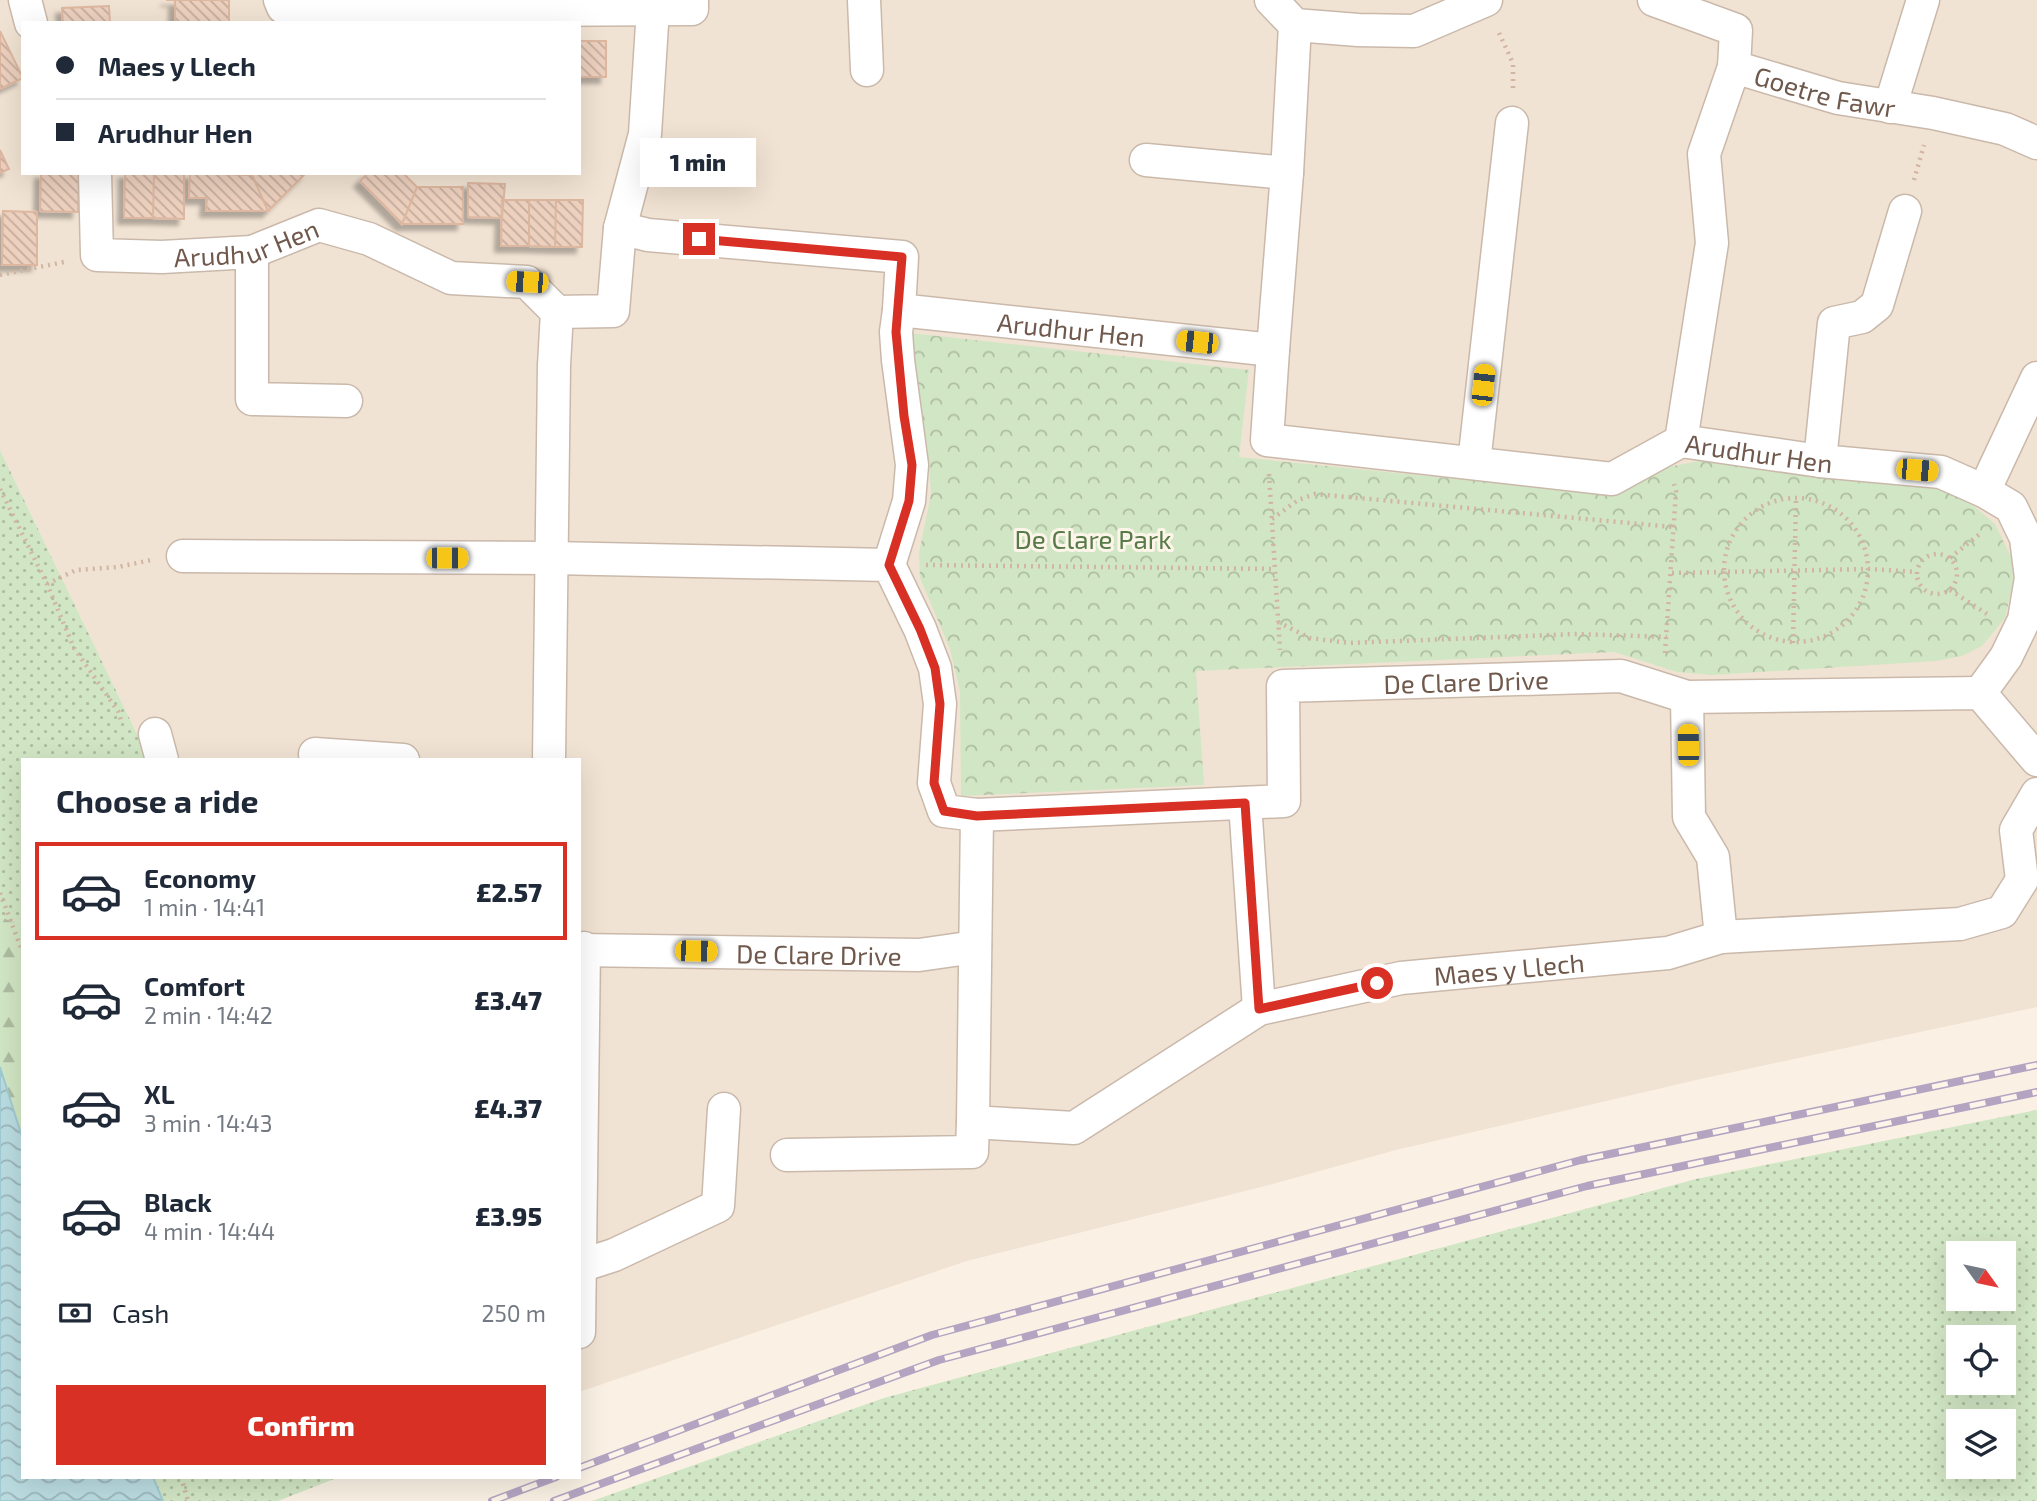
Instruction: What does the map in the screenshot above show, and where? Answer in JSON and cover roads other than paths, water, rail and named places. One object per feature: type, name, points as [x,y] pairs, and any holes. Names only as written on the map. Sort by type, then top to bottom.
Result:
[{"type":"street","points":[[25,0],[30,21]]},
{"type":"street","points":[[276,10],[474,5],[692,9],[692,0]]},
{"type":"street","points":[[864,0],[867,70]]},
{"type":"street","points":[[1271,0],[1295,25],[1359,30],[1414,30],[1484,0]]},
{"type":"street","name":"Goetre Fawr","points":[[1654,0],[1736,30],[1734,67],[1838,98],[1933,113],[2005,129],[2037,143]]},
{"type":"street","points":[[1889,107],[1923,0]]},
{"type":"street","points":[[549,758],[557,312],[612,311],[620,228],[645,134],[653,9]]},
{"type":"street","points":[[1273,351],[1295,25]]},
{"type":"street","points":[[1672,446],[1712,243],[1704,154],[1734,67]]},
{"type":"street","points":[[1474,463],[1512,123]]},
{"type":"street","points":[[1146,160],[1287,173]]},
{"type":"street","name":"Arudhur Hen","points":[[95,175],[97,255],[162,257],[252,252],[319,225],[369,239],[451,278],[527,282],[557,312]]},
{"type":"street","points":[[1820,461],[1834,323],[1862,317],[1877,305],[1905,211]]},
{"type":"street","points":[[620,228],[648,235],[902,257],[896,332],[912,465],[909,501],[889,565],[920,629],[935,668],[940,704],[934,783],[944,811],[977,816],[1245,803],[1259,1009]]},
{"type":"street","points":[[252,252],[252,399],[346,401]]},
{"type":"street","name":"Arudhur Hen","points":[[899,310],[1273,351],[1267,440],[1612,479],[1672,446],[1941,472],[1984,491],[2011,507],[2026,538],[2031,578],[2024,620],[2006,657],[1980,693]]},
{"type":"street","points":[[1984,491],[2037,378]]},
{"type":"street","points":[[183,556],[552,558],[889,565]]},
{"type":"street","name":"De Clare Drive","points":[[1245,803],[1284,801],[1283,686],[1621,676],[1673,693],[1980,693]]},
{"type":"street","points":[[1673,693],[1689,817],[1713,857],[1721,937]]},
{"type":"street","points":[[1980,693],[2037,760]]},
{"type":"street","points":[[315,754],[374,758]]},
{"type":"street","name":"Maes y Llech","points":[[973,1122],[1074,1128],[1259,1009],[1401,978],[1668,953],[1721,937],[1960,924],[2002,912],[2022,880],[2016,830],[2037,794]]},
{"type":"street","points":[[787,1155],[972,1152],[977,816]]},
{"type":"street","name":"De Clare Drive","points":[[582,949],[919,955],[975,947]]},
{"type":"street","points":[[581,1108],[582,949]]},
{"type":"street","points":[[581,1266],[614,1255],[718,1206],[724,1110]]},
{"type":"water","points":[[0,1067],[21,1134],[21,1479],[154,1479],[163,1501],[0,1501]]},
{"type":"railway","points":[[581,1467],[932,1335],[1581,1160],[2037,1065]]},
{"type":"railway","points":[[554,1501],[939,1360],[1587,1186],[2037,1092]]},
{"type":"railway","points":[[492,1501],[551,1479]]},
{"type":"park label","name":"De Clare Park","points":[[1093,538]]}]
